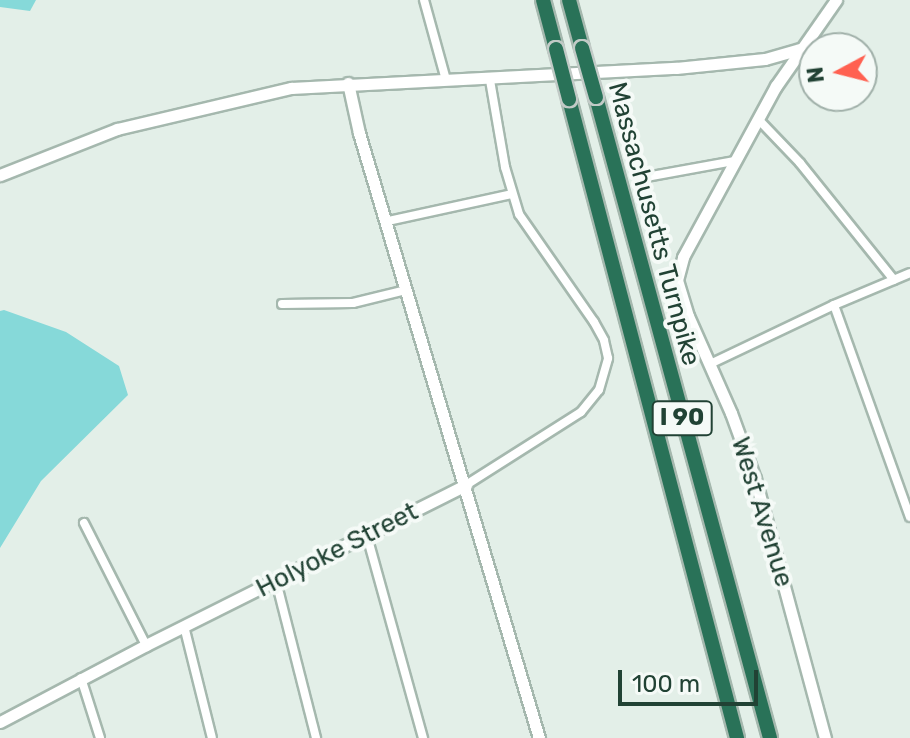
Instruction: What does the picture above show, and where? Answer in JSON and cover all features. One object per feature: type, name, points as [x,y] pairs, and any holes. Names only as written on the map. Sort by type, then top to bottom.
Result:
[{"type":"highway","name":"Massachusetts Turnpike","points":[[543,0],[737,738]]},
{"type":"highway","name":"Massachusetts Turnpike","points":[[569,0],[770,738]]},
{"type":"main road","name":"West Avenue","points":[[813,32],[836,0]]},
{"type":"main road","points":[[0,175],[117,129],[291,88],[348,83],[490,80],[728,64],[798,50]]},
{"type":"main road","name":"West Avenue","points":[[798,54],[734,161],[678,271],[678,287],[755,479],[825,738]]},
{"type":"main road","points":[[348,83],[359,133],[388,221],[539,738]]},
{"type":"main road","name":"Holyoke Street","points":[[0,722],[81,678],[466,485]]},
{"type":"street","points":[[424,0],[446,80]]},
{"type":"street","name":"Holyoke Street","points":[[466,485],[591,403],[608,358],[596,325],[519,214],[512,194],[490,80]]},
{"type":"street","points":[[758,119],[894,280]]},
{"type":"street","points":[[646,177],[734,161]]},
{"type":"street","points":[[388,221],[512,194]]},
{"type":"street","points":[[710,364],[910,273]]},
{"type":"street","points":[[282,304],[353,303],[406,290]]},
{"type":"street","points":[[834,305],[910,517]]},
{"type":"street","points":[[84,523],[146,645]]},
{"type":"street","points":[[367,536],[423,738]]},
{"type":"street","points":[[276,581],[316,738]]},
{"type":"street","points":[[184,626],[212,738]]},
{"type":"street","points":[[81,678],[100,738]]},
{"type":"water","points":[[0,0],[36,0],[30,11],[0,7]]},
{"type":"water","points":[[0,311],[66,332],[119,366],[128,395],[41,481],[0,548]]}]
